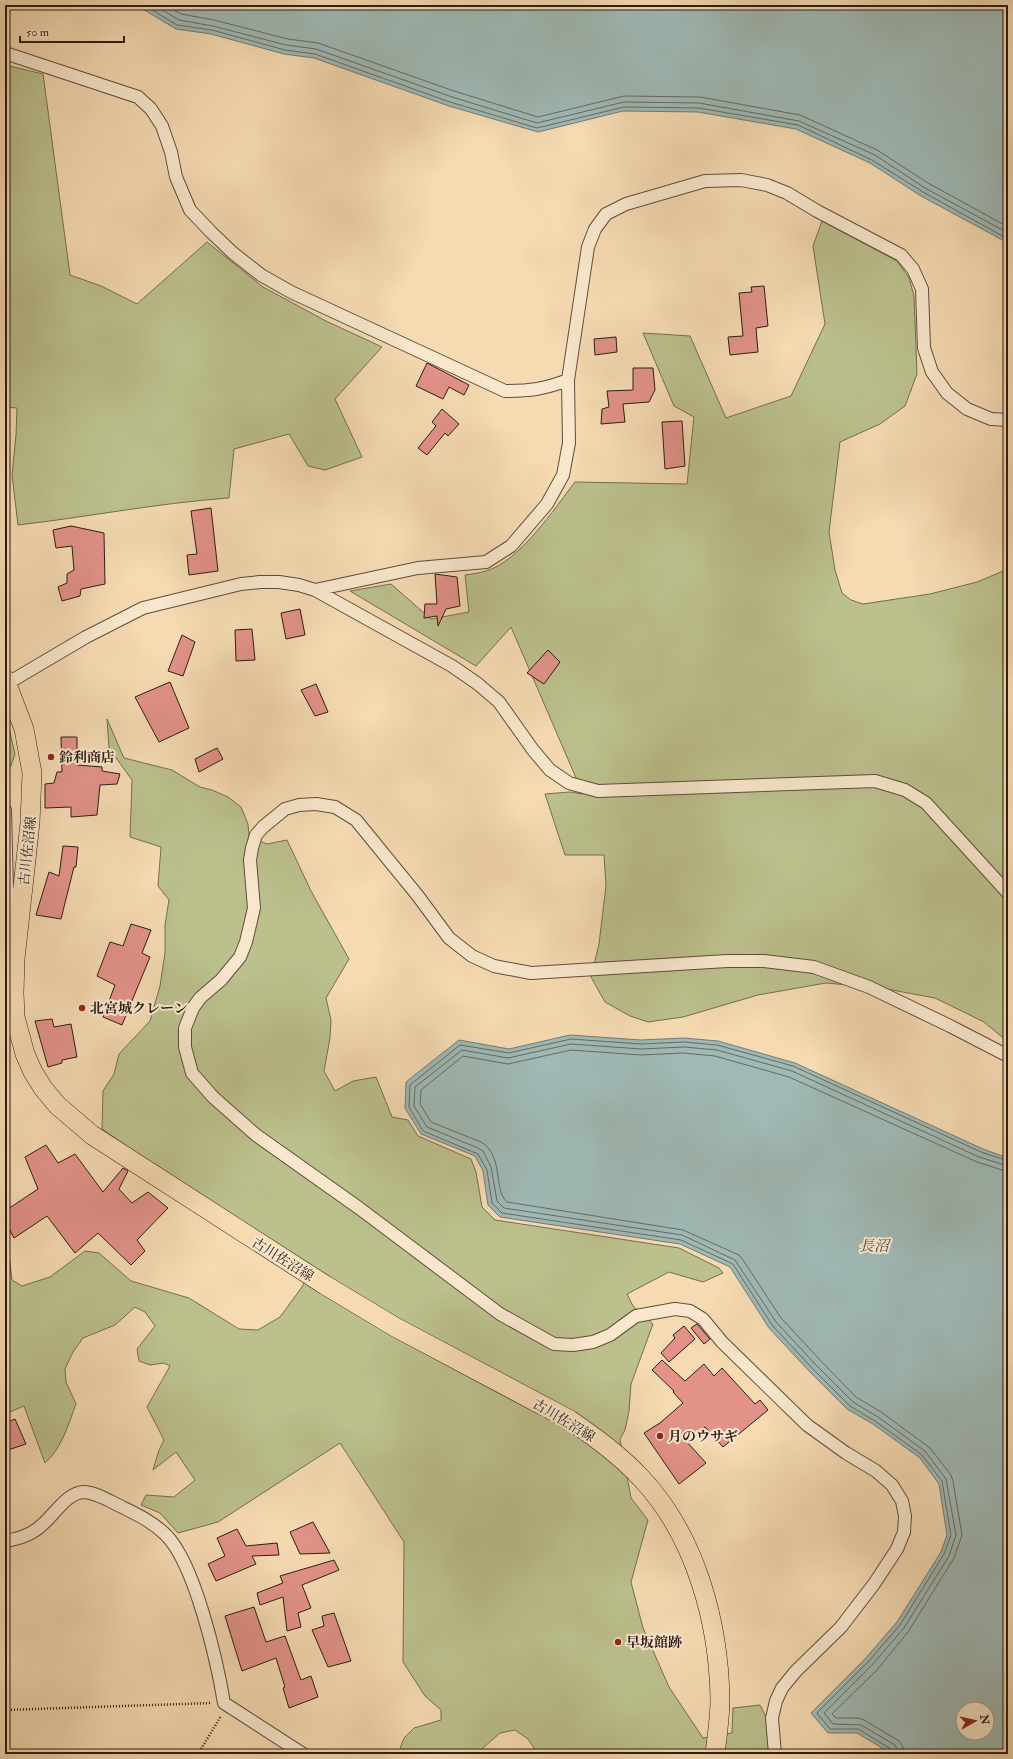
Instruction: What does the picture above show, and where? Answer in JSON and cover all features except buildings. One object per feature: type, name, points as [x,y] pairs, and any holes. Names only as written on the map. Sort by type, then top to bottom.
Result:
[{"type":"main road","name":"古川佐沼線","points":[[6,681],[24,729],[32,773],[30,823],[13,929],[15,1017],[19,1036],[33,1072],[43,1088],[57,1105],[92,1135],[159,1179],[395,1328],[570,1420],[620,1457],[643,1480],[664,1507],[680,1532],[696,1568],[708,1607],[715,1638],[720,1686],[715,1754]]},
{"type":"street","points":[[5,53],[138,97],[151,109],[162,126],[171,152],[176,178],[190,210],[233,253],[261,275],[291,292],[505,391],[529,391],[545,388],[568,380]]},
{"type":"street","points":[[315,590],[418,568],[486,562],[510,546],[547,504],[563,475],[569,443],[568,380],[588,247],[594,229],[606,214],[626,204],[705,181],[741,180],[767,186],[787,193],[817,211],[901,255],[913,269],[922,289],[924,348],[932,372],[947,393],[967,409],[991,419],[1008,420]]},
{"type":"street","points":[[6,681],[86,637],[144,608],[241,584],[280,582],[299,585],[315,590],[452,666],[478,684],[499,702],[533,750],[550,770],[569,783],[598,791],[875,781],[905,790],[926,803],[1008,893]]},
{"type":"street","points":[[775,1754],[772,1718],[776,1701],[782,1688],[796,1671],[841,1627],[874,1584],[897,1549],[904,1532],[905,1516],[902,1501],[892,1485],[876,1471],[846,1453],[807,1425],[722,1342],[703,1319],[690,1311],[675,1309],[636,1316],[610,1335],[593,1342],[573,1345],[554,1344],[500,1314],[359,1208],[256,1135],[212,1097],[192,1073],[185,1047],[185,1028],[196,1003],[221,980],[240,957],[246,942],[254,908],[250,860],[256,836],[268,822],[285,809],[299,805],[316,804],[335,807],[356,820],[418,896],[449,938],[472,956],[494,966],[530,972],[727,961],[764,961],[814,967],[869,987],[1008,1056]]},
{"type":"street","points":[[5,810],[13,929],[5,944]]},
{"type":"street","points":[[5,1541],[23,1537],[35,1531],[43,1525],[64,1503],[82,1492],[105,1498],[157,1527],[175,1546],[191,1578],[216,1664],[224,1703],[303,1754]]},
{"type":"path","points":[[5,1710],[224,1703],[222,1713],[198,1754]]},
{"type":"green space","points":[[5,65],[43,74],[70,275],[101,286],[137,304],[207,242],[263,287],[326,321],[382,347],[335,399],[362,457],[325,470],[308,466],[289,434],[234,449],[229,498],[176,503],[18,525],[12,475],[17,408],[5,407]]},
{"type":"green space","points":[[822,221],[897,261],[909,278],[914,296],[917,374],[905,406],[880,424],[840,442],[829,532],[835,570],[842,593],[851,600],[863,604],[930,594],[977,582],[1008,569],[1008,1042],[984,1022],[935,998],[881,988],[826,983],[758,995],[683,1017],[648,1022],[630,1016],[605,1002],[591,977],[599,944],[606,886],[604,855],[565,855],[545,794],[570,792],[583,794],[511,627],[476,666],[350,591],[391,584],[431,619],[469,612],[465,575],[486,571],[511,557],[524,546],[575,482],[687,484],[694,417],[674,406],[643,333],[690,336],[726,418],[791,396],[825,324],[813,246]]},
{"type":"green space","points":[[5,711],[15,754],[11,766],[5,769]]},
{"type":"green space","points":[[107,719],[124,758],[172,770],[200,787],[212,790],[228,797],[241,807],[248,824],[249,836],[267,844],[287,840],[311,891],[349,959],[326,998],[331,1020],[330,1038],[324,1071],[335,1091],[353,1081],[376,1077],[392,1117],[408,1120],[418,1136],[471,1159],[476,1172],[482,1207],[495,1220],[679,1248],[719,1268],[723,1273],[703,1282],[669,1272],[627,1294],[633,1306],[653,1324],[631,1384],[629,1411],[625,1430],[620,1439],[631,1498],[648,1520],[631,1582],[643,1628],[669,1687],[703,1738],[732,1733],[733,1708],[760,1705],[766,1717],[771,1754],[538,1754],[528,1739],[515,1730],[500,1733],[476,1754],[398,1754],[404,1738],[414,1728],[441,1720],[441,1710],[425,1696],[403,1662],[404,1542],[340,1443],[218,1522],[178,1533],[160,1513],[141,1505],[146,1495],[174,1497],[195,1480],[176,1452],[153,1470],[159,1450],[164,1440],[147,1407],[170,1366],[164,1363],[150,1365],[139,1361],[137,1349],[155,1326],[145,1312],[135,1307],[115,1325],[83,1338],[73,1352],[65,1369],[66,1382],[76,1404],[60,1443],[45,1463],[24,1406],[5,1414],[5,1220],[12,1280],[22,1286],[50,1277],[85,1251],[99,1253],[131,1281],[189,1298],[239,1329],[258,1330],[280,1317],[302,1287],[313,1266],[174,1179],[102,1129],[103,1091],[114,1074],[119,1054],[150,1021],[160,986],[165,953],[165,925],[169,900],[158,886],[161,847],[130,837],[132,780],[109,748]]},
{"type":"water","points":[[136,5],[1008,5],[1008,243],[921,196],[870,163],[796,129],[698,112],[623,111],[538,132],[449,106],[314,58],[284,54],[211,34],[176,29]]},
{"type":"water","name":"長沼","points":[[570,1035],[641,1040],[684,1038],[718,1041],[795,1063],[983,1149],[1008,1158],[1008,1754],[892,1754],[857,1733],[828,1733],[811,1713],[865,1659],[897,1622],[941,1552],[947,1535],[939,1484],[920,1458],[873,1424],[847,1409],[810,1372],[769,1328],[730,1267],[680,1244],[500,1217],[488,1205],[483,1171],[475,1156],[421,1134],[405,1108],[406,1082],[459,1040],[509,1049]]},
{"type":"place","name":"鈴利商店","points":[[51,757]]},
{"type":"place","name":"北宮城クレーン","points":[[82,1008]]},
{"type":"place","name":"月のウサギ","points":[[660,1436]]},
{"type":"place","name":"早坂館跡","points":[[618,1642]]}]
